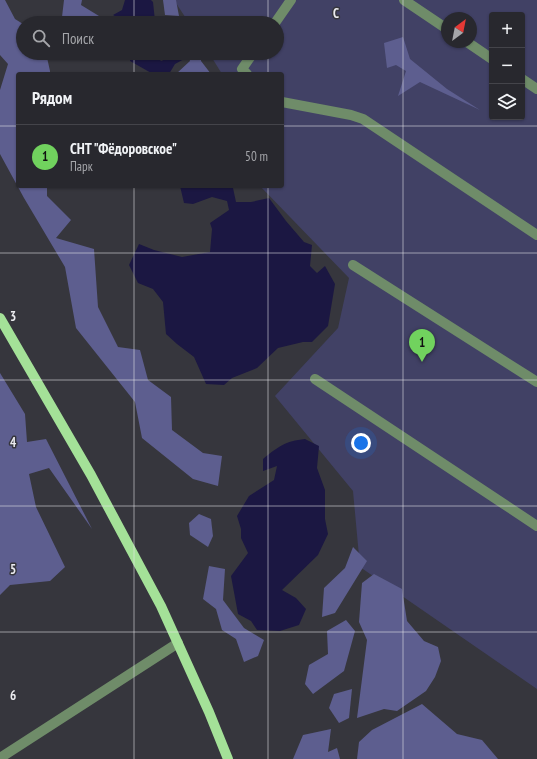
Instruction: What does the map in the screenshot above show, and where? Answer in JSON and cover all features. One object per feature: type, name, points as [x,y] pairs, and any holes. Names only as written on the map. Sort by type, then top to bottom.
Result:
[{"type":"main road","points":[[0,318],[91,475],[161,606],[209,712],[228,759]]},
{"type":"street","points":[[280,16],[291,0]]},
{"type":"street","points":[[404,0],[441,25]]},
{"type":"street","points":[[476,48],[489,57]]},
{"type":"street","points":[[246,72],[242,69],[248,60]]},
{"type":"street","points":[[525,81],[537,89]]},
{"type":"street","points":[[284,102],[351,115],[363,119],[537,235]]},
{"type":"street","points":[[353,265],[537,382]]},
{"type":"street","points":[[315,379],[537,526]]},
{"type":"street","points":[[0,758],[178,643]]},
{"type":"shaded area","points":[[0,0],[5,0],[16,20],[16,60],[48,60],[50,71],[16,72],[16,183],[0,154],[0,90],[8,64],[0,55]]},
{"type":"shaded area","points":[[64,0],[82,0],[81,5],[99,16],[62,16]]},
{"type":"shaded area","points":[[125,0],[151,0],[153,2],[154,16],[113,15],[122,10]]},
{"type":"shaded area","points":[[163,0],[176,0],[179,16],[165,15]]},
{"type":"shaded area","points":[[174,0],[537,0],[537,689],[360,567],[353,491],[275,396],[338,328],[349,278],[262,188],[284,188],[284,72],[221,72],[213,60],[284,60],[284,16],[184,16]]},
{"type":"shaded area","points":[[403,37],[410,59],[447,89],[480,110],[420,82],[398,96],[406,71],[396,65],[387,68],[384,43]]},
{"type":"shaded area","points":[[182,60],[175,64],[170,72],[149,72],[130,61]]},
{"type":"shaded area","points":[[201,60],[209,72],[178,72],[190,61]]},
{"type":"shaded area","points":[[19,188],[47,188],[47,196],[71,220],[56,238],[94,249],[98,307],[118,347],[140,350],[148,380],[171,397],[172,430],[203,453],[222,456],[218,486],[193,479],[142,438],[135,402],[76,328],[65,267]]},
{"type":"shaded area","points":[[180,188],[233,188],[236,202],[251,202],[269,198],[304,242],[312,245],[310,266],[317,273],[325,266],[335,284],[328,326],[312,342],[303,342],[278,348],[257,368],[232,378],[224,385],[206,384],[194,357],[166,334],[163,302],[153,289],[138,283],[129,265],[139,244],[154,250],[182,257],[210,252],[212,229],[210,223],[229,210],[227,201],[212,197],[193,204],[184,203]]},
{"type":"shaded area","points":[[0,373],[25,414],[27,442],[46,439],[92,529],[49,468],[29,474],[36,507],[65,567],[50,581],[10,585],[0,595]]},
{"type":"shaded area","points":[[305,439],[319,446],[317,468],[325,490],[325,519],[328,534],[318,555],[282,590],[296,598],[306,609],[299,625],[280,631],[257,630],[251,621],[238,614],[231,576],[248,553],[241,538],[241,529],[237,516],[249,496],[274,480],[277,466],[263,471],[263,459],[282,445],[292,441]]},
{"type":"shaded area","points":[[199,514],[211,519],[213,536],[208,547],[190,535],[189,523]]},
{"type":"shaded area","points":[[353,547],[367,561],[335,613],[322,617],[324,588],[345,568]]},
{"type":"shaded area","points":[[209,566],[225,569],[223,600],[244,628],[264,640],[258,656],[244,662],[236,639],[222,630],[216,609],[203,599]]},
{"type":"shaded area","points":[[374,574],[402,589],[407,621],[424,641],[438,647],[441,661],[435,677],[426,691],[397,711],[384,709],[357,718],[367,640],[359,622],[362,583]]},
{"type":"shaded area","points":[[346,620],[355,631],[344,671],[313,694],[305,684],[309,665],[328,654],[327,631]]},
{"type":"shaded area","points":[[352,689],[349,718],[339,723],[329,708],[334,694]]},
{"type":"shaded area","points":[[422,704],[457,734],[482,740],[498,759],[357,759],[359,742],[372,730]]},
{"type":"shaded area","points":[[331,729],[328,752],[337,748],[340,759],[293,759],[303,735]]},
{"type":"place","name":"СНТ \"Фёдоровское\"","points":[[422,362]]}]
